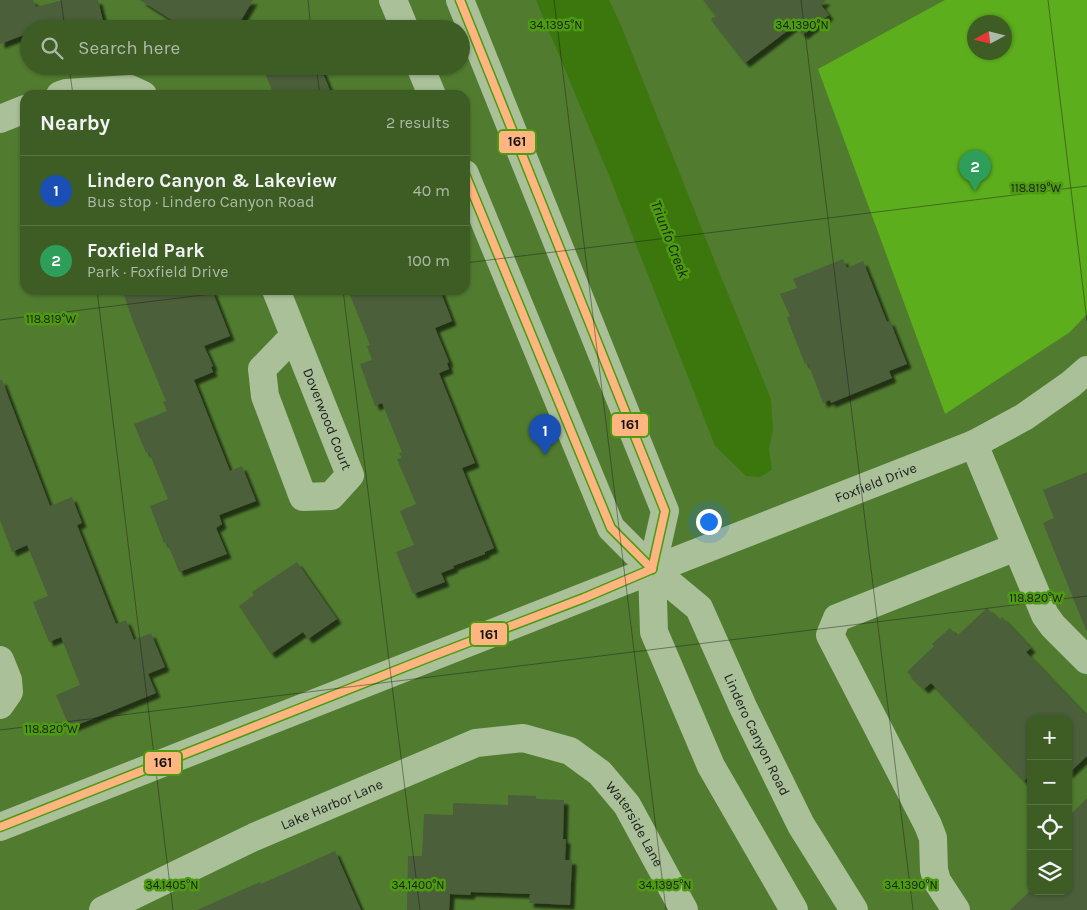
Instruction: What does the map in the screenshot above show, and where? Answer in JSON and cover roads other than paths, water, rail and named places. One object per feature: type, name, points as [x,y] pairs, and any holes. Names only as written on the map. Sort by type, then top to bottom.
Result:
[{"type":"street","points":[[393,0],[401,20]]},
{"type":"street","points":[[460,0],[468,20]]},
{"type":"street","points":[[470,25],[664,511],[652,570],[654,632],[711,766],[794,910]]},
{"type":"street","points":[[424,75],[430,90]]},
{"type":"street","points":[[114,90],[132,90]]},
{"type":"street","points":[[0,119],[20,111]]},
{"type":"street","name":"Lindero Canyon Road","points":[[470,186],[611,528],[652,570],[699,608],[743,707],[801,825],[854,910]]},
{"type":"street","name":"Doverwood Court","points":[[278,295],[350,475],[331,496],[303,497],[265,396],[262,369],[294,336]]},
{"type":"street","name":"Foxfield Drive","points":[[0,827],[974,444],[1024,417],[1071,384],[1087,370]]},
{"type":"street","points":[[974,444],[1045,615],[1053,626],[1087,660]]},
{"type":"street","points":[[956,910],[937,882],[934,870],[933,838],[928,825],[830,635],[837,618],[1016,547]]},
{"type":"street","points":[[0,660],[8,680],[9,692],[0,705]]},
{"type":"street","name":"Lake Harbor Lane","points":[[103,910],[254,837],[476,743],[523,738],[570,751]]},
{"type":"street","name":"Waterside Lane","points":[[570,751],[600,773],[627,805],[684,910]]},
{"type":"water","name":"Triunfo Creek","points":[[536,0],[609,0],[620,23],[771,399],[773,430],[769,449],[772,470],[760,477],[746,476],[715,446],[610,178]]},
{"type":"place","name":"Foxfield Park","points":[[975,191]]},
{"type":"place","name":"Lindero Canyon & Lakeview","points":[[545,455]]}]
